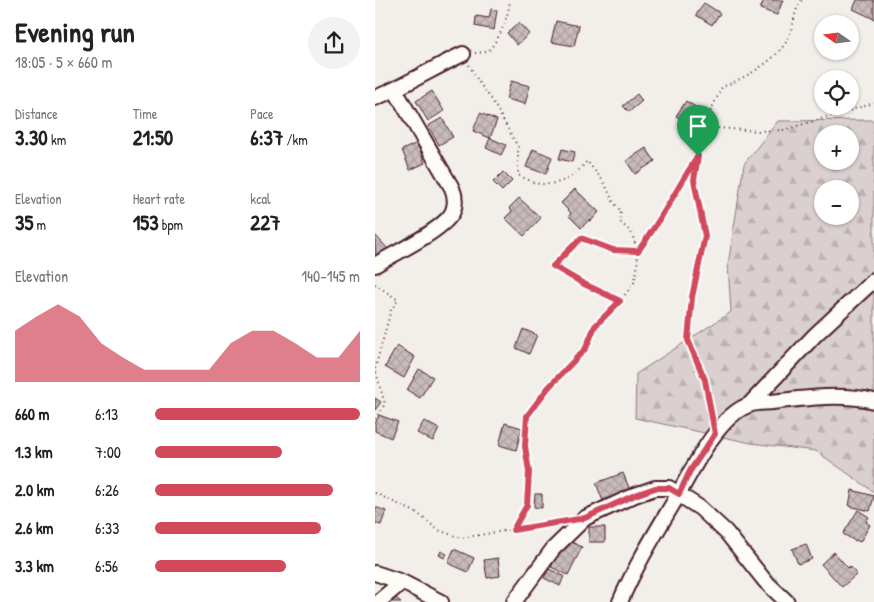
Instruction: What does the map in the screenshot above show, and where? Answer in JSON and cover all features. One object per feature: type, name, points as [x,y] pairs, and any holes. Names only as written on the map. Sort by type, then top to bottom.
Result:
[{"type":"street","points":[[375,98],[395,90],[463,54]]},
{"type":"street","points":[[375,265],[411,245],[447,220],[453,211],[455,197],[452,188],[395,90]]},
{"type":"street","points":[[620,602],[649,542],[679,494],[690,471],[715,434],[730,417],[749,405],[815,335],[874,280]]},
{"type":"street","points":[[749,405],[801,399],[849,397],[874,401]]},
{"type":"street","points":[[514,602],[553,549],[585,518],[635,495],[655,488],[669,488],[700,508],[726,532],[765,581],[787,602]]},
{"type":"street","points":[[375,573],[402,582],[441,602]]},
{"type":"street","points":[[378,602],[402,582]]},
{"type":"path","points":[[510,0],[509,12],[495,45],[487,52],[463,54],[480,84],[492,100],[518,147],[518,175],[540,184],[565,182],[587,162],[604,182],[614,203],[621,211],[620,222],[631,232],[638,251],[634,283],[620,301],[595,326],[586,348],[548,388],[527,416],[525,446],[529,472],[527,505],[513,530]]},
{"type":"path","points":[[715,434],[705,380],[688,340],[692,297],[705,236],[694,180],[703,127],[722,87],[745,78],[783,48],[790,35],[795,15],[802,0]]},
{"type":"path","points":[[703,127],[759,131],[784,130],[874,103]]},
{"type":"path","points":[[638,251],[653,231],[678,185],[698,156]]},
{"type":"path","points":[[620,301],[584,284],[553,266],[581,238],[613,250],[638,251]]},
{"type":"path","points":[[375,284],[398,300],[391,310],[375,368],[385,404],[375,420]]},
{"type":"path","points":[[375,493],[417,513],[438,530],[461,538],[585,518]]},
{"type":"green space","points":[[871,120],[874,123],[874,492],[816,451],[751,443],[635,418],[636,374],[731,312],[728,265],[744,164],[778,121]]},
{"type":"building","points":[[764,0],[783,0],[777,15],[760,9]]},
{"type":"building","points":[[857,0],[874,0],[874,19],[853,9]]},
{"type":"building","points":[[704,3],[720,13],[712,25],[696,15]]},
{"type":"building","points":[[491,9],[497,10],[494,30],[475,26],[476,16],[489,18]]},
{"type":"building","points":[[556,21],[579,26],[574,46],[551,42]]},
{"type":"building","points":[[519,23],[529,34],[517,45],[507,33]]},
{"type":"building","points":[[511,81],[530,86],[525,104],[506,99]]},
{"type":"building","points":[[432,91],[444,111],[428,121],[416,101]]},
{"type":"building","points":[[637,94],[642,101],[629,112],[623,106]]},
{"type":"building","points":[[686,101],[699,109],[690,124],[676,116]]},
{"type":"building","points":[[480,113],[497,120],[490,138],[473,131]]},
{"type":"building","points":[[442,118],[453,137],[439,145],[428,126]]},
{"type":"building","points":[[490,138],[506,145],[501,155],[486,148]]},
{"type":"building","points":[[417,143],[425,163],[410,170],[402,150]]},
{"type":"building","points":[[646,148],[655,161],[635,174],[626,161]]},
{"type":"building","points":[[533,149],[552,157],[546,174],[526,167]]},
{"type":"building","points":[[562,149],[575,152],[572,162],[559,159]]},
{"type":"building","points":[[503,172],[512,181],[502,191],[493,182]]},
{"type":"building","points":[[575,189],[599,212],[581,228],[569,216],[571,213],[561,203]]},
{"type":"building","points":[[519,198],[541,218],[524,236],[505,218],[512,211],[509,208]]},
{"type":"building","points":[[375,237],[388,249],[376,260]]},
{"type":"building","points":[[523,329],[537,335],[529,354],[516,348]]},
{"type":"building","points":[[397,346],[415,357],[404,378],[385,367]]},
{"type":"building","points":[[419,369],[433,377],[420,398],[407,390]]},
{"type":"building","points":[[375,398],[381,402],[375,410]]},
{"type":"building","points":[[379,415],[398,422],[391,438],[375,431],[375,424]]},
{"type":"building","points":[[424,421],[439,429],[433,441],[417,433]]},
{"type":"building","points":[[505,423],[522,428],[516,450],[499,445]]},
{"type":"building","points":[[623,473],[630,490],[603,501],[596,483]]},
{"type":"building","points":[[852,490],[874,496],[870,511],[849,506]]},
{"type":"building","points":[[535,494],[542,494],[542,508],[534,507]]},
{"type":"building","points":[[375,507],[386,511],[381,525],[375,523]]},
{"type":"building","points":[[858,510],[869,517],[866,522],[870,525],[860,542],[843,534]]},
{"type":"building","points":[[589,527],[605,527],[605,542],[589,542]]},
{"type":"building","points":[[565,539],[582,547],[568,575],[551,567]]},
{"type":"building","points":[[806,544],[812,559],[798,564],[792,549]]},
{"type":"building","points":[[454,549],[474,558],[468,572],[448,563]]},
{"type":"building","points":[[441,551],[447,554],[444,558],[439,555]]},
{"type":"building","points":[[834,552],[848,568],[850,566],[857,574],[842,587],[821,564]]},
{"type":"building","points":[[498,558],[500,576],[487,578],[484,560]]},
{"type":"building","points":[[549,569],[564,576],[560,586],[544,578]]},
{"type":"building","points":[[389,593],[401,602],[382,602]]},
{"type":"route","points":[[698,156],[694,180],[705,236],[692,297],[688,340],[705,380],[715,434],[690,471],[679,494],[669,488],[655,488],[608,506],[585,518],[513,530],[527,505],[529,472],[525,446],[527,416],[548,388],[586,348],[595,326],[620,301],[584,284],[553,266],[581,238],[613,250],[638,251],[653,231],[678,185],[698,156]]}]
